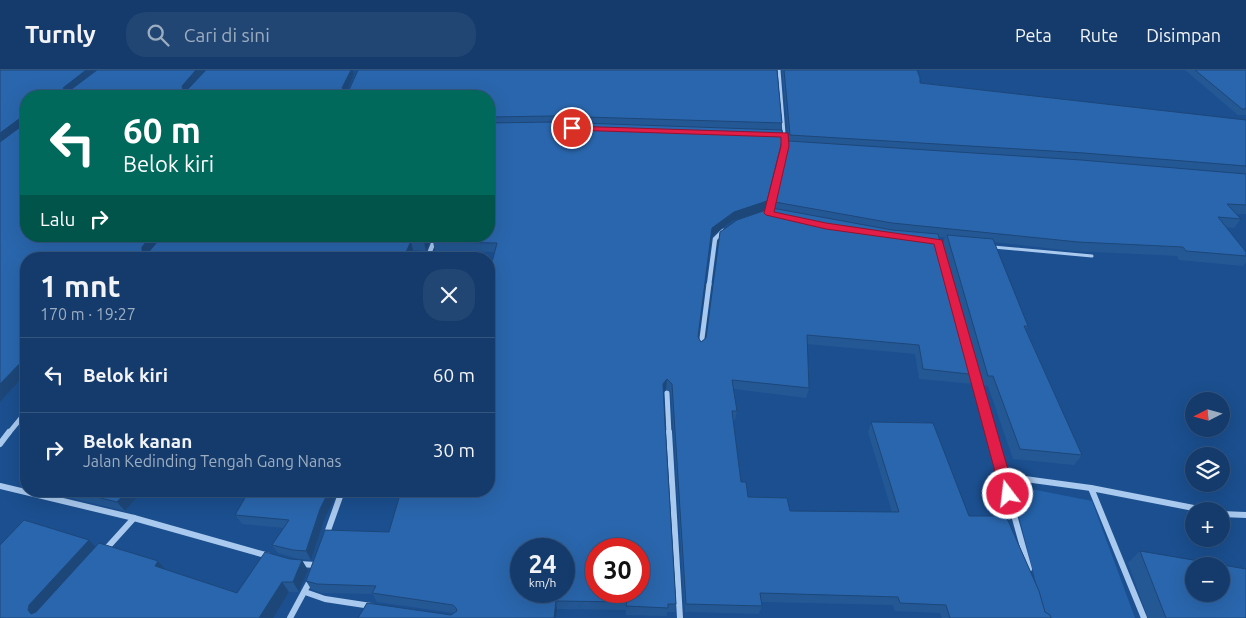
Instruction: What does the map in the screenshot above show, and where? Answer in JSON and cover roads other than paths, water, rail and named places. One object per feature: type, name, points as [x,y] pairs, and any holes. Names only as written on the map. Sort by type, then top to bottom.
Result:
[{"type":"street","points":[[764,216],[769,213],[785,146],[779,70]]},
{"type":"street","points":[[775,135],[785,135]]},
{"type":"street","points":[[785,146],[795,146]]},
{"type":"street","points":[[701,347],[715,239],[728,227]]},
{"type":"street","points":[[972,364],[1032,580]]},
{"type":"street","points":[[667,393],[680,618]]},
{"type":"street","points":[[0,444],[20,419]]},
{"type":"street","points":[[1003,476],[1091,488],[1185,506]]},
{"type":"street","points":[[0,486],[20,491]]},
{"type":"street","points":[[1091,488],[1144,618]]},
{"type":"street","points":[[46,497],[134,518],[280,559]]},
{"type":"street","points":[[322,546],[340,497]]},
{"type":"street","points":[[1230,514],[1246,515]]},
{"type":"street","points":[[102,554],[134,518]]},
{"type":"street","points":[[290,618],[306,592],[319,555]]},
{"type":"street","points":[[289,561],[316,565]]},
{"type":"street","points":[[306,592],[325,599],[380,607]]},
{"type":"lane","points":[[986,246],[1092,256]]}]
